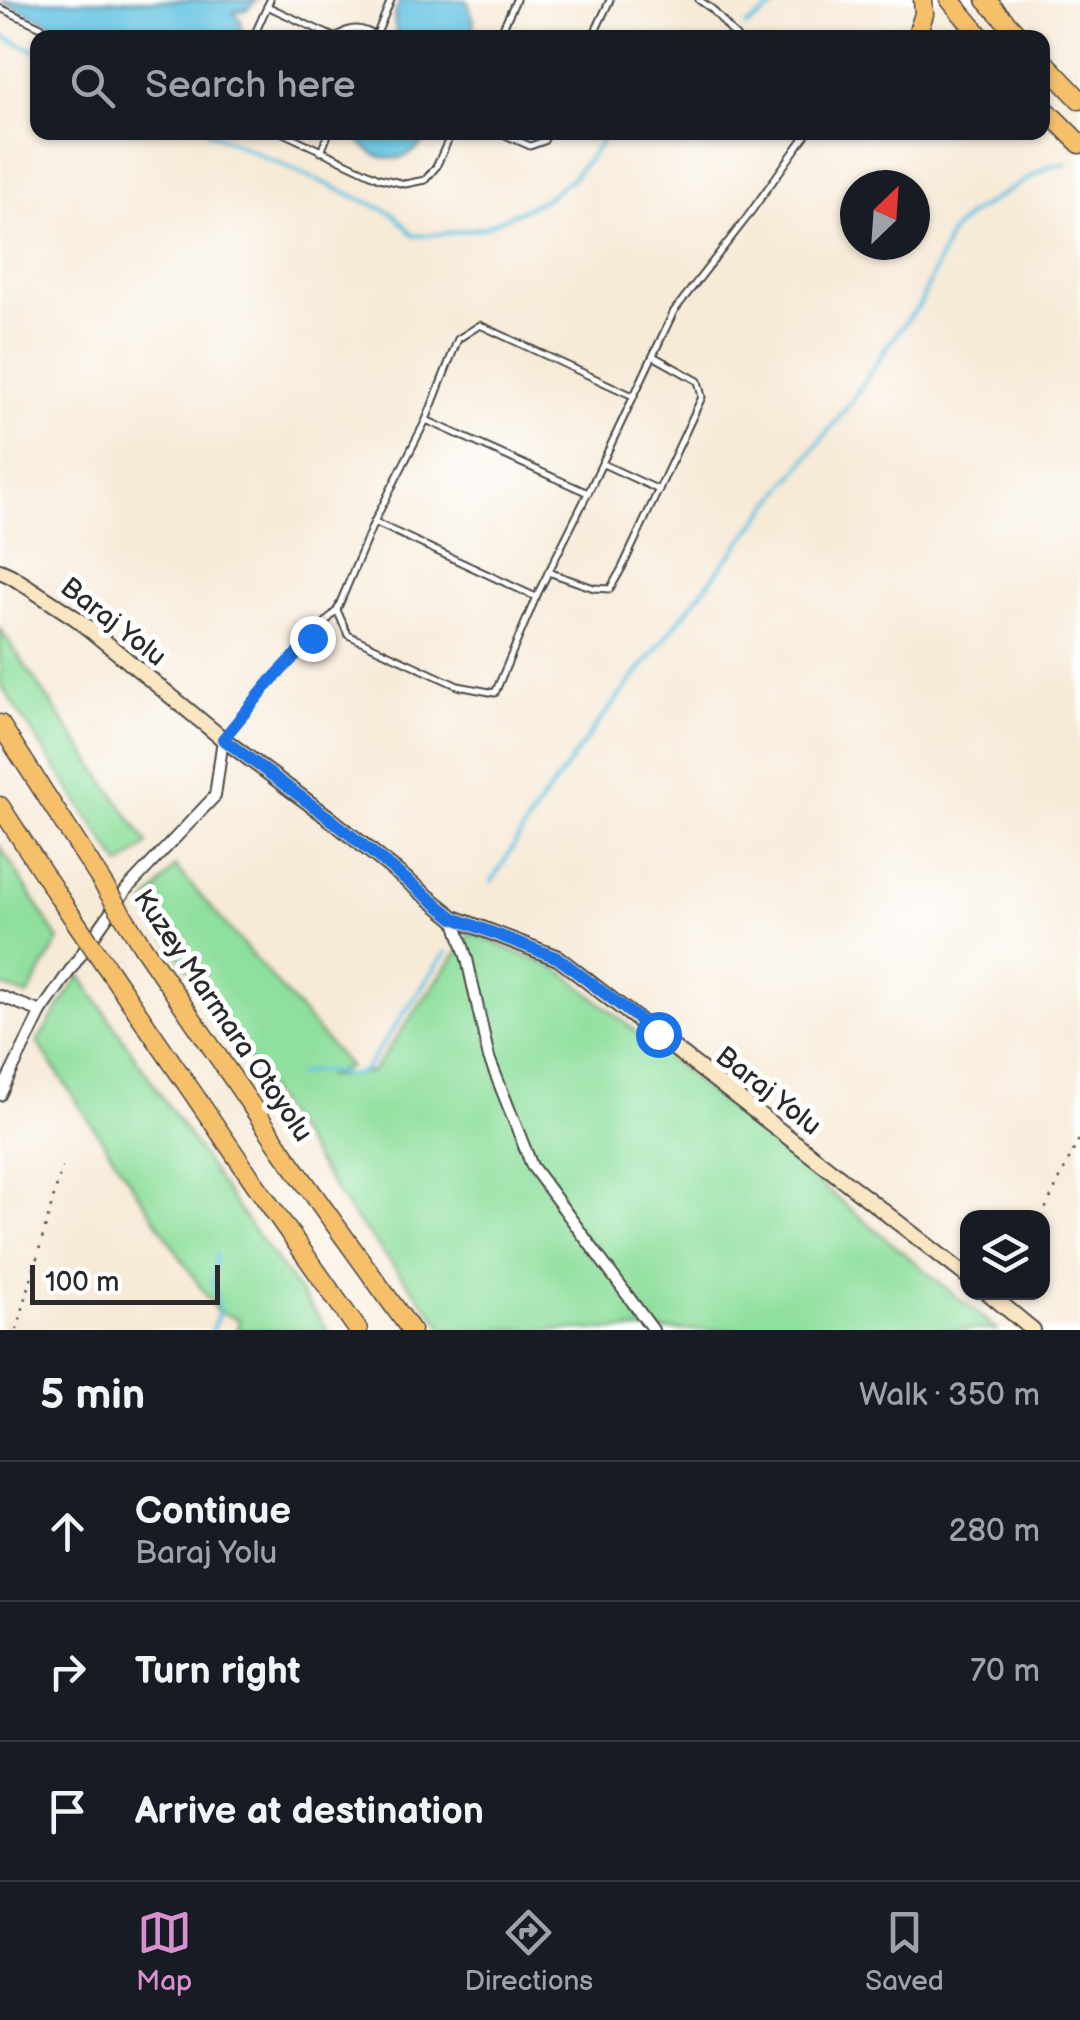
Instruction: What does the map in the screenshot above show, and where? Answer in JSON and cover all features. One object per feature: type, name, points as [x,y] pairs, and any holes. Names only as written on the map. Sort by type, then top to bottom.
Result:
[{"type":"highway","points":[[919,30],[923,0]]},
{"type":"highway","points":[[950,0],[975,30]]},
{"type":"highway","points":[[986,0],[1014,30]]},
{"type":"highway","points":[[1050,68],[1080,100]]},
{"type":"highway","points":[[1050,114],[1080,144]]},
{"type":"highway","name":"Kuzey Marmara Otoyolu","points":[[0,724],[142,947],[411,1330]]},
{"type":"highway","points":[[0,806],[112,976],[358,1330]]},
{"type":"street","name":"Baraj Yolu","points":[[0,571],[77,619],[223,739],[454,918],[558,958],[960,1272]]},
{"type":"street","points":[[0,1095],[41,1012],[126,890],[215,796],[223,739]]},
{"type":"street","points":[[454,918],[489,1058],[532,1166],[653,1330]]},
{"type":"street","points":[[0,996],[41,1012]]},
{"type":"street","points":[[997,1300],[1034,1330]]},
{"type":"lane","points":[[379,30],[391,0]]},
{"type":"lane","points":[[502,30],[516,0]]},
{"type":"lane","points":[[596,30],[610,0]]},
{"type":"lane","points":[[699,0],[730,30]]},
{"type":"lane","points":[[256,30],[268,3],[320,30]]},
{"type":"lane","points":[[0,8],[48,30]]},
{"type":"lane","points":[[296,140],[380,178],[405,184],[425,180],[448,140]]},
{"type":"lane","points":[[321,152],[326,140]]},
{"type":"lane","points":[[516,140],[530,146],[544,140]]},
{"type":"lane","points":[[337,610],[348,636],[458,686],[495,693],[536,597],[674,311],[802,140]]},
{"type":"lane","points":[[223,739],[337,610],[374,522],[426,420],[458,338],[480,324],[633,396]]},
{"type":"lane","points":[[548,572],[594,588],[610,589],[622,568],[702,397],[698,381],[653,356]]},
{"type":"lane","points":[[426,420],[588,493]]},
{"type":"lane","points":[[602,464],[659,490]]},
{"type":"lane","points":[[374,522],[536,597]]},
{"type":"path","points":[[1045,1210],[1080,1137]]},
{"type":"path","points":[[17,1330],[62,1167]]},
{"type":"green space","points":[[0,629],[148,844],[121,866],[0,684]]},
{"type":"green space","points":[[0,846],[59,940],[28,996],[0,985]]},
{"type":"green space","points":[[175,866],[349,1067],[325,1077],[372,1072],[471,933],[562,971],[997,1330],[446,1330],[349,1211],[145,906]]},
{"type":"green space","points":[[80,975],[235,1205],[328,1330],[237,1330],[239,1319],[217,1312],[37,1042]]},
{"type":"water","points":[[257,0],[246,10],[234,12],[241,21],[241,30],[67,30],[0,1]]},
{"type":"water","points":[[400,0],[467,0],[474,20],[472,30],[396,30],[394,18]]},
{"type":"water","points":[[359,140],[425,140],[413,152],[392,158],[381,157]]},
{"type":"waterway","points":[[746,26],[785,0]]},
{"type":"waterway","points":[[0,35],[30,48]]},
{"type":"waterway","points":[[227,140],[394,214],[414,236],[485,227],[545,199],[572,178],[603,140]]},
{"type":"waterway","points":[[492,881],[541,802],[596,726],[851,402],[920,304],[951,232],[971,213],[1050,166],[1067,164]]},
{"type":"waterway","points":[[298,1075],[314,1071],[353,1075],[365,1070],[446,952]]},
{"type":"waterway","points":[[212,1330],[219,1312],[213,1280],[216,1255]]},
{"type":"route","points":[[312,638],[223,739],[454,918],[558,958],[658,1034]]}]
